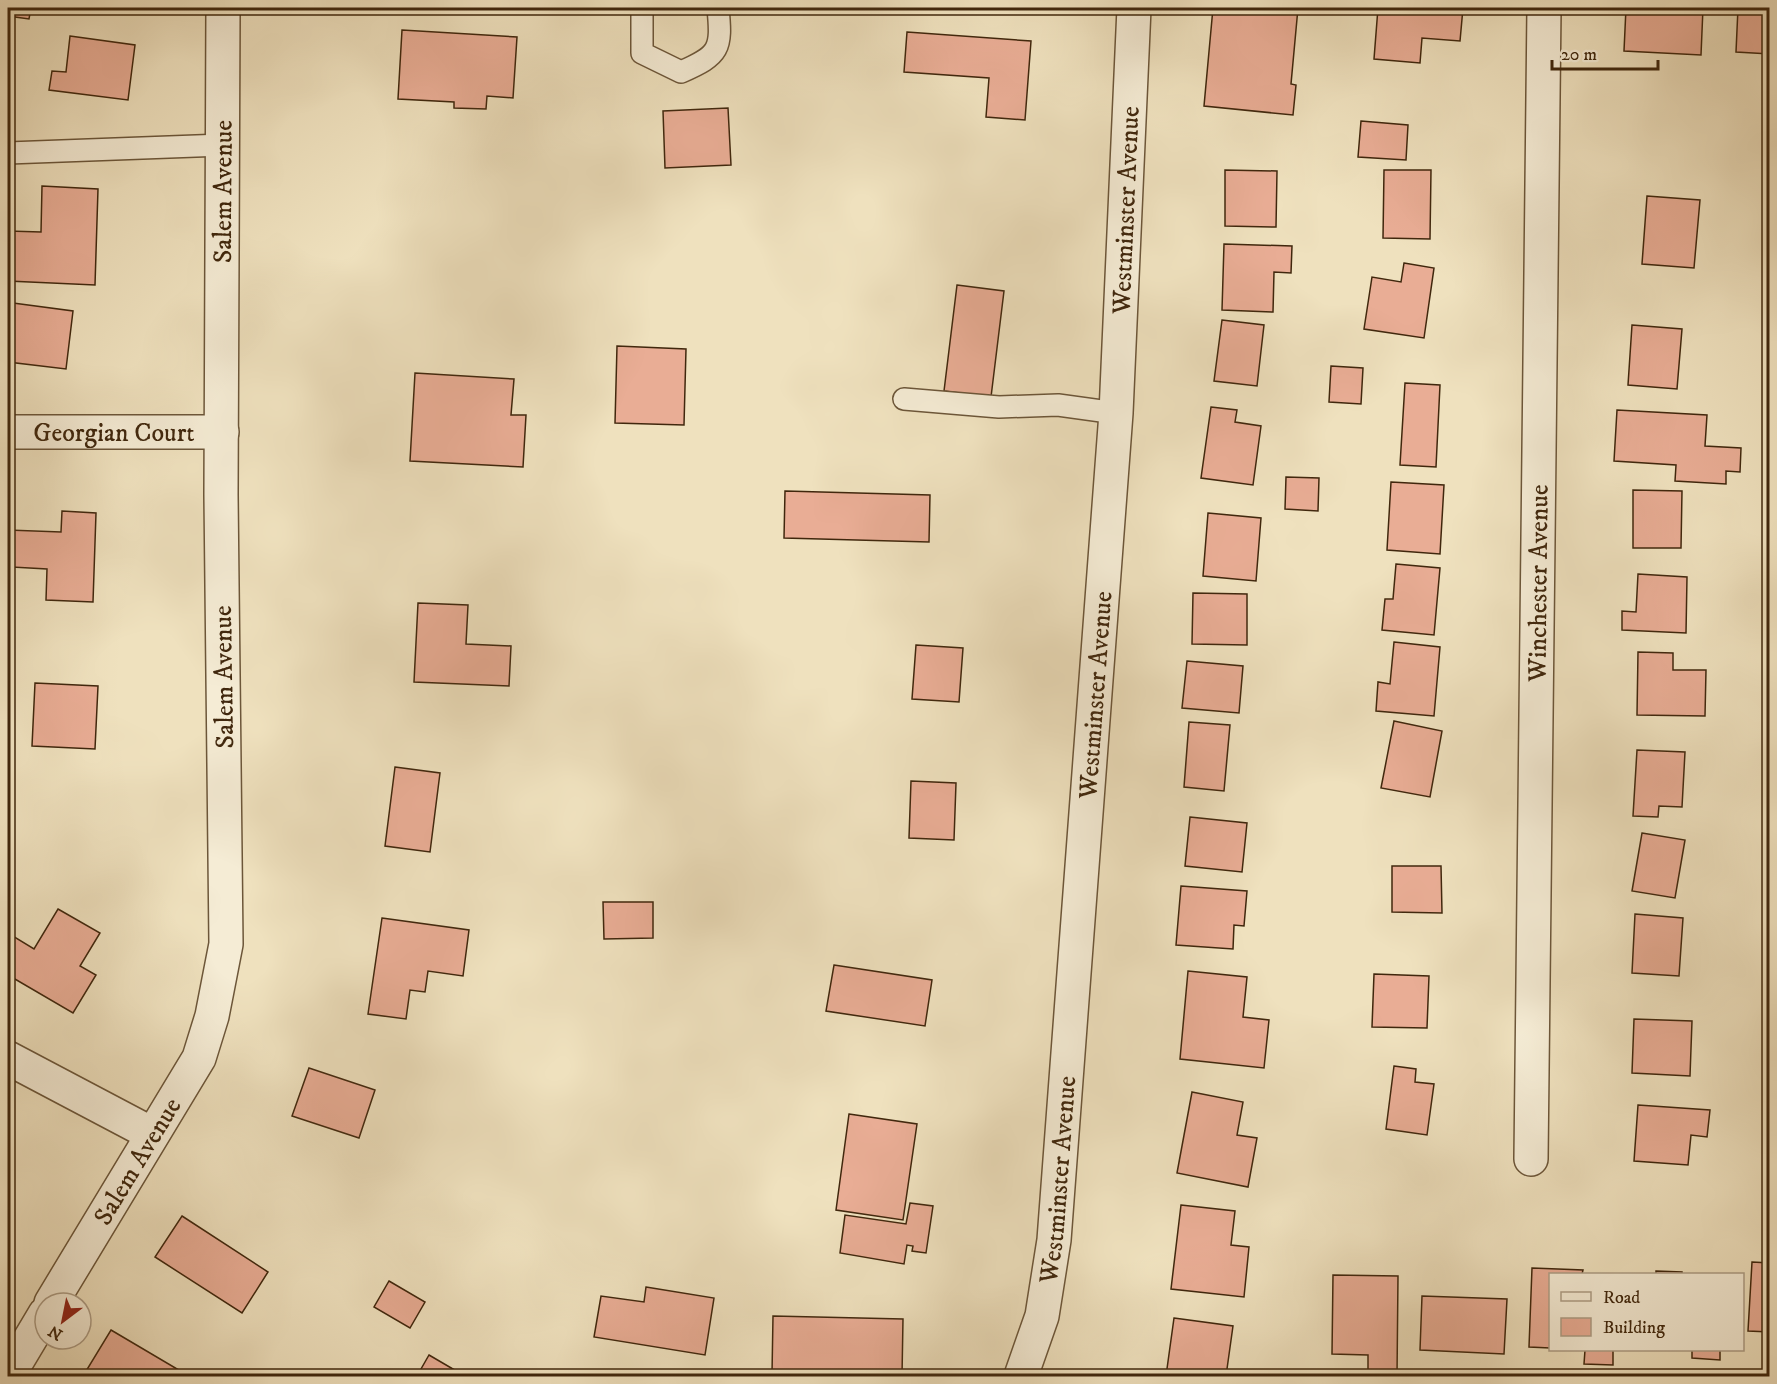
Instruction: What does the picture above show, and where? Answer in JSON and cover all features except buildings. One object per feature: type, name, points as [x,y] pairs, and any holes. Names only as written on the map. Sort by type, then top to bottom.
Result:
[{"type":"street","name":"Salem Avenue","points":[[58,1291],[200,1058],[212,1016],[226,944],[222,432],[223,8]]},
{"type":"street","name":"Westminster Avenue","points":[[1021,1377],[1042,1316],[1053,1240],[1116,413],[1134,8]]},
{"type":"street","name":"Winchester Avenue","points":[[1531,1158],[1544,8]]},
{"type":"street","name":"Georgian Court","points":[[8,432],[222,432]]},
{"type":"street","points":[[8,1058],[152,1134]]},
{"type":"street","points":[[8,1377],[33,1334]]},
{"type":"lane","points":[[642,8],[642,52],[681,72],[712,57],[720,42],[718,8]]},
{"type":"lane","points":[[8,153],[223,145]]},
{"type":"lane","points":[[904,399],[999,407],[1058,405],[1116,413]]}]
